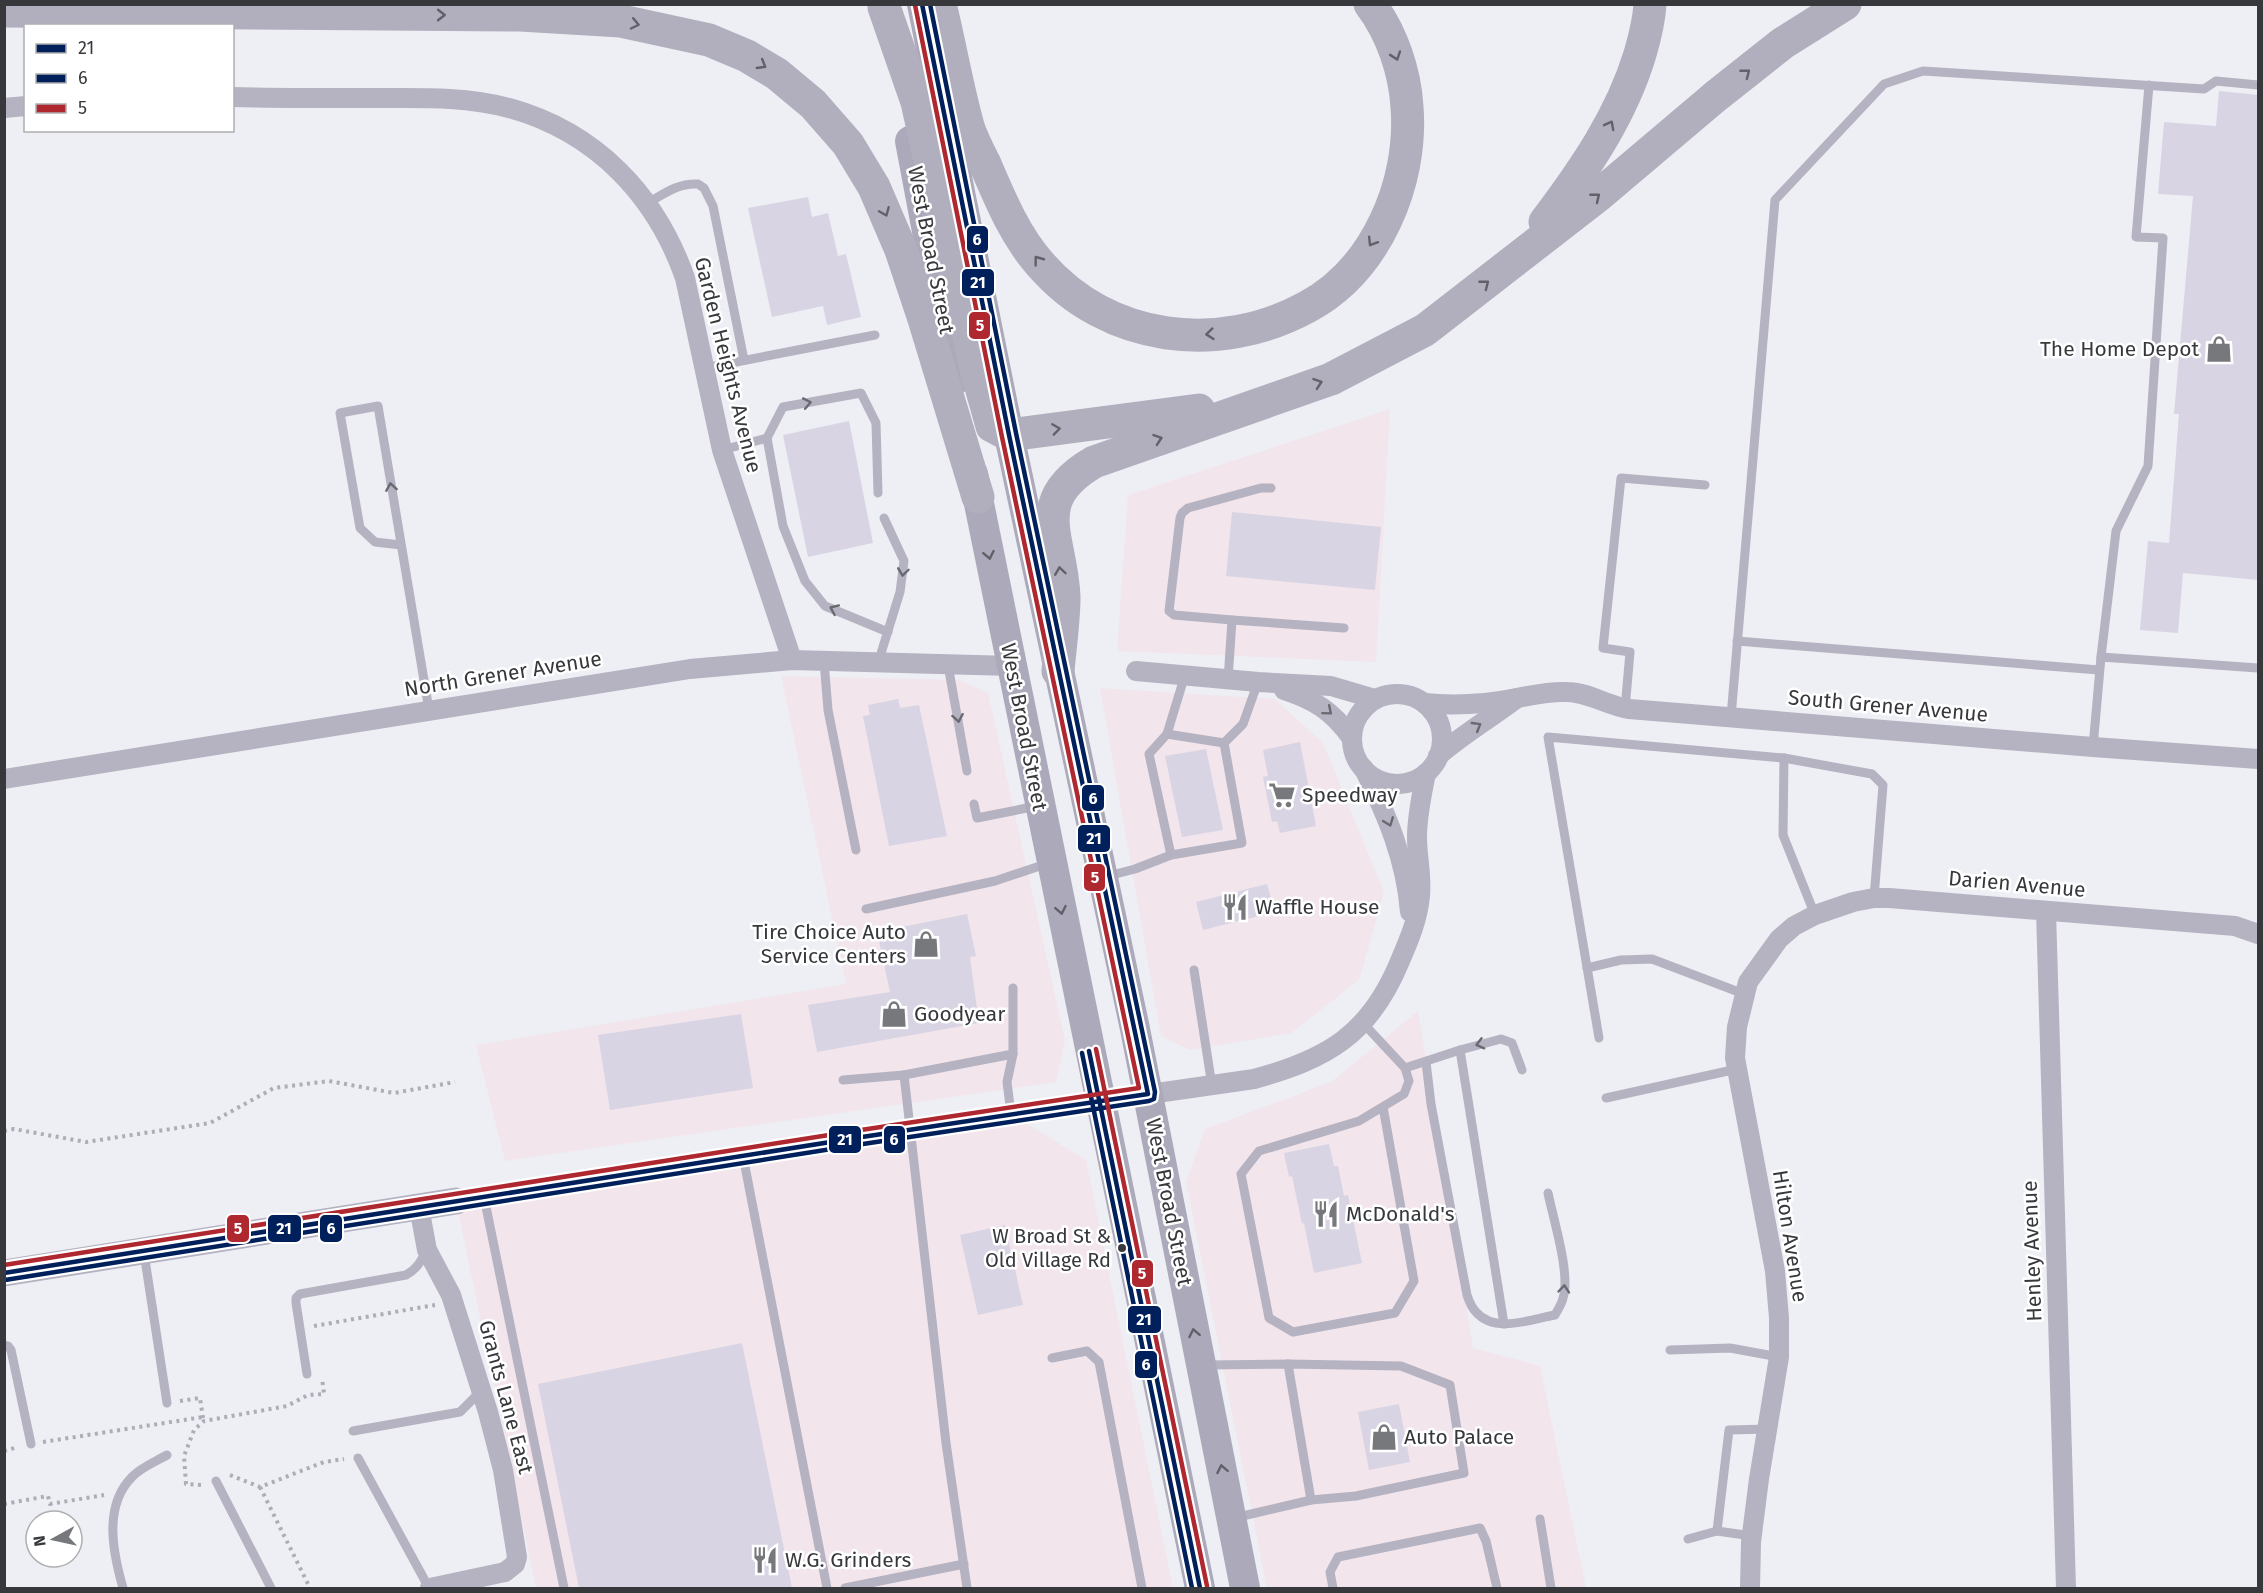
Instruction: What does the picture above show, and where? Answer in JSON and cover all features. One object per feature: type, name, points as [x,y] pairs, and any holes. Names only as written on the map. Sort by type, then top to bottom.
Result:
[{"type":"highway","points":[[940,4],[969,128],[1006,214],[1040,264],[1090,308],[1128,324],[1164,334],[1202,336],[1238,331],[1274,321],[1308,307],[1337,285],[1363,258],[1381,228],[1396,197],[1406,163],[1409,129],[1406,94],[1397,55],[1378,15],[1370,4]]},
{"type":"highway","points":[[1516,259],[1578,178],[1601,142],[1630,87],[1649,22],[1650,4]]},
{"type":"highway","points":[[1058,671],[1064,597],[1053,526],[1054,506],[1064,484],[1077,472],[1094,462],[1330,379],[1425,330],[1599,195],[1716,96],[1783,44],[1845,4]]},
{"type":"highway","points":[[884,6],[917,102],[992,426],[1009,435],[1263,402]]},
{"type":"highway","points":[[4,11],[520,15],[621,21],[709,40],[747,56],[777,74],[813,104],[848,144],[874,187],[901,250],[978,497]]},
{"type":"main road","name":"West Broad Street","points":[[922,4],[1009,435],[1148,1094],[1245,1588]]},
{"type":"main road","name":"West Broad Street","points":[[884,6],[1040,806],[1100,1101],[1204,1585]]},
{"type":"street","name":"Garden Heights Avenue","points":[[234,98],[444,99],[509,108],[570,134],[599,153],[623,174],[648,203],[662,225],[679,261],[693,310],[722,450],[792,660]]},
{"type":"street","points":[[4,108],[24,106]]},
{"type":"street","name":"North Grener Avenue","points":[[4,779],[690,669],[792,660],[1012,666]]},
{"type":"street","points":[[1136,671],[1228,680],[1331,686],[1375,699]]},
{"type":"street","points":[[1258,682],[1300,695],[1320,705],[1340,721],[1352,736]]},
{"type":"street","name":"South Grener Avenue","points":[[1424,703],[1442,705],[1517,698],[1548,692],[1570,692],[1625,709],[2259,759]]},
{"type":"street","points":[[1364,769],[1385,783],[1400,784],[1415,780],[1426,773],[1438,756],[1442,733],[1438,720],[1424,703],[1405,694],[1389,694],[1375,699],[1363,708],[1354,722],[1352,736],[1354,752],[1383,809],[1400,851],[1408,894],[1411,935]]},
{"type":"street","name":"South Grener Avenue","points":[[1438,756],[1464,734],[1517,698]]},
{"type":"street","points":[[4,1273],[912,1129],[1212,1086],[1254,1079],[1291,1069],[1322,1056],[1351,1035],[1376,1008],[1392,980],[1411,935],[1419,898],[1421,871],[1417,839],[1419,810],[1426,773]]},
{"type":"street","name":"Darien Avenue","points":[[1779,939],[1794,926],[1815,915],[1874,898],[1967,903],[2235,926],[2259,934]]},
{"type":"street","name":"Henley Avenue","points":[[2046,911],[2066,1588]]},
{"type":"street","name":"Hilton Avenue","points":[[1750,1588],[1752,1536],[1779,1357],[1779,1318],[1775,1271],[1735,1058],[1743,994],[1748,982],[1779,939]]},
{"type":"street","name":"Grants Lane East","points":[[419,1207],[427,1250],[454,1302],[481,1391],[503,1470],[517,1557],[514,1564],[505,1572],[429,1588]]},
{"type":"lane","points":[[1731,717],[1774,200],[1884,84],[1923,71],[2204,89],[2216,81],[2259,84]]},
{"type":"lane","points":[[2093,747],[2099,670],[2116,531],[2148,466],[2163,238],[2136,237],[2149,85]]},
{"type":"lane","points":[[648,203],[676,186],[688,183],[698,184],[709,195],[718,225],[744,360]]},
{"type":"lane","points":[[705,368],[875,335]]},
{"type":"lane","points":[[878,493],[876,423],[861,393],[783,407],[767,438],[783,526],[805,581],[825,606],[888,632]]},
{"type":"lane","points":[[401,545],[375,542],[360,528],[340,413],[378,406],[429,710]]},
{"type":"lane","points":[[722,450],[767,438]]},
{"type":"lane","points":[[1625,709],[1630,652],[1604,648],[1621,478],[1705,485]]},
{"type":"lane","points":[[1271,489],[1261,488],[1188,508],[1182,513],[1170,614],[1344,628]]},
{"type":"lane","points":[[878,663],[900,592],[904,561],[884,518]]},
{"type":"lane","points":[[1228,680],[1232,620]]},
{"type":"lane","points":[[1737,641],[2099,670]]},
{"type":"lane","points":[[2101,657],[2259,668]]},
{"type":"lane","points":[[824,661],[828,710],[856,850]]},
{"type":"lane","points":[[948,665],[967,771]]},
{"type":"lane","points":[[1171,855],[1149,754],[1167,734],[1185,675]]},
{"type":"lane","points":[[1224,743],[1243,724],[1258,682]]},
{"type":"lane","points":[[1167,734],[1224,743]]},
{"type":"lane","points":[[1599,1038],[1548,737],[1784,758],[1872,774],[1883,785],[1874,898]]},
{"type":"lane","points":[[1103,877],[1135,869],[1171,855],[1242,843],[1224,743]]},
{"type":"lane","points":[[1784,758],[1783,835],[1815,915]]},
{"type":"lane","points":[[974,804],[977,818],[1040,806]]},
{"type":"lane","points":[[866,909],[995,881],[1052,862]]},
{"type":"lane","points":[[1587,968],[1621,960],[1652,959],[1743,994]]},
{"type":"lane","points":[[1194,970],[1212,1086]]},
{"type":"lane","points":[[1011,1114],[1007,1082],[1013,1054],[1013,988]]},
{"type":"lane","points":[[1363,1023],[1406,1068],[1409,1081],[1404,1094],[1359,1120],[1259,1151],[1241,1174],[1269,1318],[1293,1332],[1395,1313],[1414,1281],[1383,1107]]},
{"type":"lane","points":[[1406,1068],[1501,1039],[1512,1043],[1522,1070]]},
{"type":"lane","points":[[1461,1050],[1504,1324]]},
{"type":"lane","points":[[843,1080],[904,1075],[1013,1054]]},
{"type":"lane","points":[[1426,1062],[1431,1104],[1467,1295],[1475,1312],[1487,1321],[1504,1324],[1555,1315],[1564,1296],[1565,1274],[1548,1193]]},
{"type":"lane","points":[[1606,1098],[1737,1069]]},
{"type":"lane","points":[[904,1075],[912,1129],[946,1443],[967,1588]]},
{"type":"lane","points":[[742,1156],[827,1588]]},
{"type":"lane","points":[[484,1197],[564,1588]]},
{"type":"lane","points":[[144,1250],[167,1403]]},
{"type":"lane","points":[[307,1374],[296,1298],[300,1294],[406,1275],[414,1271],[427,1250]]},
{"type":"lane","points":[[4,1345],[11,1350],[31,1444]]},
{"type":"lane","points":[[1670,1350],[1730,1348],[1779,1357]]},
{"type":"lane","points":[[1052,1358],[1087,1352],[1099,1362],[1142,1588]]},
{"type":"lane","points":[[1288,1364],[1311,1500]]},
{"type":"lane","points":[[1201,1366],[1288,1364],[1401,1366],[1450,1385],[1464,1473],[1356,1496],[1311,1500],[1231,1518]]},
{"type":"lane","points":[[353,1431],[460,1412],[481,1391]]},
{"type":"lane","points":[[1717,1532],[1729,1430],[1767,1429]]},
{"type":"lane","points":[[123,1588],[113,1527],[114,1512],[120,1492],[133,1476],[167,1455]]},
{"type":"lane","points":[[358,1458],[429,1588]]},
{"type":"lane","points":[[216,1481],[271,1588]]},
{"type":"lane","points":[[1540,1519],[1551,1588]]},
{"type":"lane","points":[[1333,1588],[1329,1572],[1338,1557],[1480,1527],[1486,1541],[1497,1588]]},
{"type":"lane","points":[[1688,1539],[1717,1532],[1752,1536]]},
{"type":"lane","points":[[845,1588],[964,1564]]},
{"type":"path","points":[[4,1131],[14,1129],[86,1142],[210,1123],[274,1088],[329,1081],[394,1093],[455,1082]]},
{"type":"path","points":[[315,1337],[314,1325],[454,1302]]},
{"type":"path","points":[[4,1451],[31,1444],[287,1406],[308,1395],[324,1394],[320,1371]]},
{"type":"path","points":[[167,1403],[200,1398],[203,1419],[195,1430],[184,1456],[186,1484],[206,1486],[228,1475],[260,1487],[324,1462],[358,1458]]},
{"type":"path","points":[[260,1487],[310,1588]]},
{"type":"path","points":[[4,1504],[48,1496],[50,1504],[120,1492]]},
{"type":"shaded area","points":[[1390,409],[1376,662],[1117,651],[1128,495]]},
{"type":"shaded area","points":[[781,676],[959,680],[988,693],[1065,1040],[1056,1082],[505,1161],[476,1045],[846,984]]},
{"type":"shaded area","points":[[1100,688],[1275,699],[1323,743],[1384,892],[1359,980],[1291,1033],[1190,1050],[1161,1036]]},
{"type":"shaded area","points":[[1418,1011],[1473,1348],[1540,1366],[1586,1588],[1267,1588],[1186,1182],[1205,1129],[1331,1082]]},
{"type":"shaded area","points":[[1011,1114],[1086,1160],[1173,1588],[536,1588],[456,1201]]},
{"type":"building","name":"The Home Depot","points":[[2219,91],[2259,95],[2259,580],[2183,573],[2178,633],[2140,630],[2148,541],[2169,543],[2179,414],[2174,414],[2193,196],[2158,194],[2164,122],[2216,126]]},
{"type":"building","points":[[808,197],[812,217],[828,213],[838,256],[846,254],[861,317],[827,325],[823,306],[772,317],[748,208]]},
{"type":"building","points":[[849,421],[873,543],[808,557],[783,435]]},
{"type":"building","points":[[1232,512],[1381,527],[1375,590],[1226,576]]},
{"type":"building","points":[[898,699],[900,708],[919,705],[947,836],[889,846],[863,716],[870,715],[868,705]]},
{"type":"building","points":[[1300,742],[1316,826],[1280,833],[1277,821],[1272,822],[1263,777],[1268,776],[1263,750]]},
{"type":"building","points":[[1206,749],[1223,830],[1182,837],[1165,756]]},
{"type":"building","name":"Waffle House","points":[[1267,884],[1275,912],[1203,930],[1196,902]]},
{"type":"building","points":[[967,914],[976,956],[970,957],[979,1023],[817,1052],[808,1005],[890,992],[877,932]]},
{"type":"building","points":[[741,1014],[753,1088],[610,1110],[598,1035]]},
{"type":"building","name":"McDonald's","points":[[1329,1144],[1334,1166],[1338,1166],[1344,1196],[1348,1195],[1362,1263],[1314,1273],[1304,1223],[1302,1224],[1292,1176],[1289,1177],[1284,1153]]},
{"type":"building","points":[[1005,1225],[1023,1305],[978,1315],[960,1235]]},
{"type":"building","points":[[742,1343],[792,1588],[579,1588],[538,1384]]},
{"type":"building","name":"Auto Palace","points":[[1399,1404],[1410,1462],[1369,1470],[1358,1412]]},
{"type":"transit line","name":"21","points":[[4,1273],[1148,1094],[1009,435],[922,4]]},
{"type":"transit line","name":"6","points":[[5,1280],[1154,1099],[1155,1092],[1016,433],[930,4]]},
{"type":"transit line","name":"5","points":[[4,1265],[1139,1088],[1002,437],[915,5]]},
{"type":"transit line","name":"5","points":[[1096,1049],[1207,1586]]},
{"type":"transit line","name":"21","points":[[1089,1051],[1200,1588]]},
{"type":"transit line","name":"6","points":[[1082,1053],[1192,1588]]},
{"type":"place","name":"The Home Depot","points":[[2219,349]]},
{"type":"place","name":"Speedway","points":[[1282,795]]},
{"type":"place","name":"Waffle House","points":[[1235,907]]},
{"type":"place","name":"Tire Choice Auto Service Centers","points":[[926,944]]},
{"type":"place","name":"Goodyear","points":[[894,1014]]},
{"type":"place","name":"McDonald's","points":[[1326,1214]]},
{"type":"place","name":"W Broad St & Old Village Rd","points":[[1122,1248]]},
{"type":"place","name":"Auto Palace","points":[[1384,1437]]},
{"type":"place","name":"W.G. Grinders","points":[[765,1560]]}]
